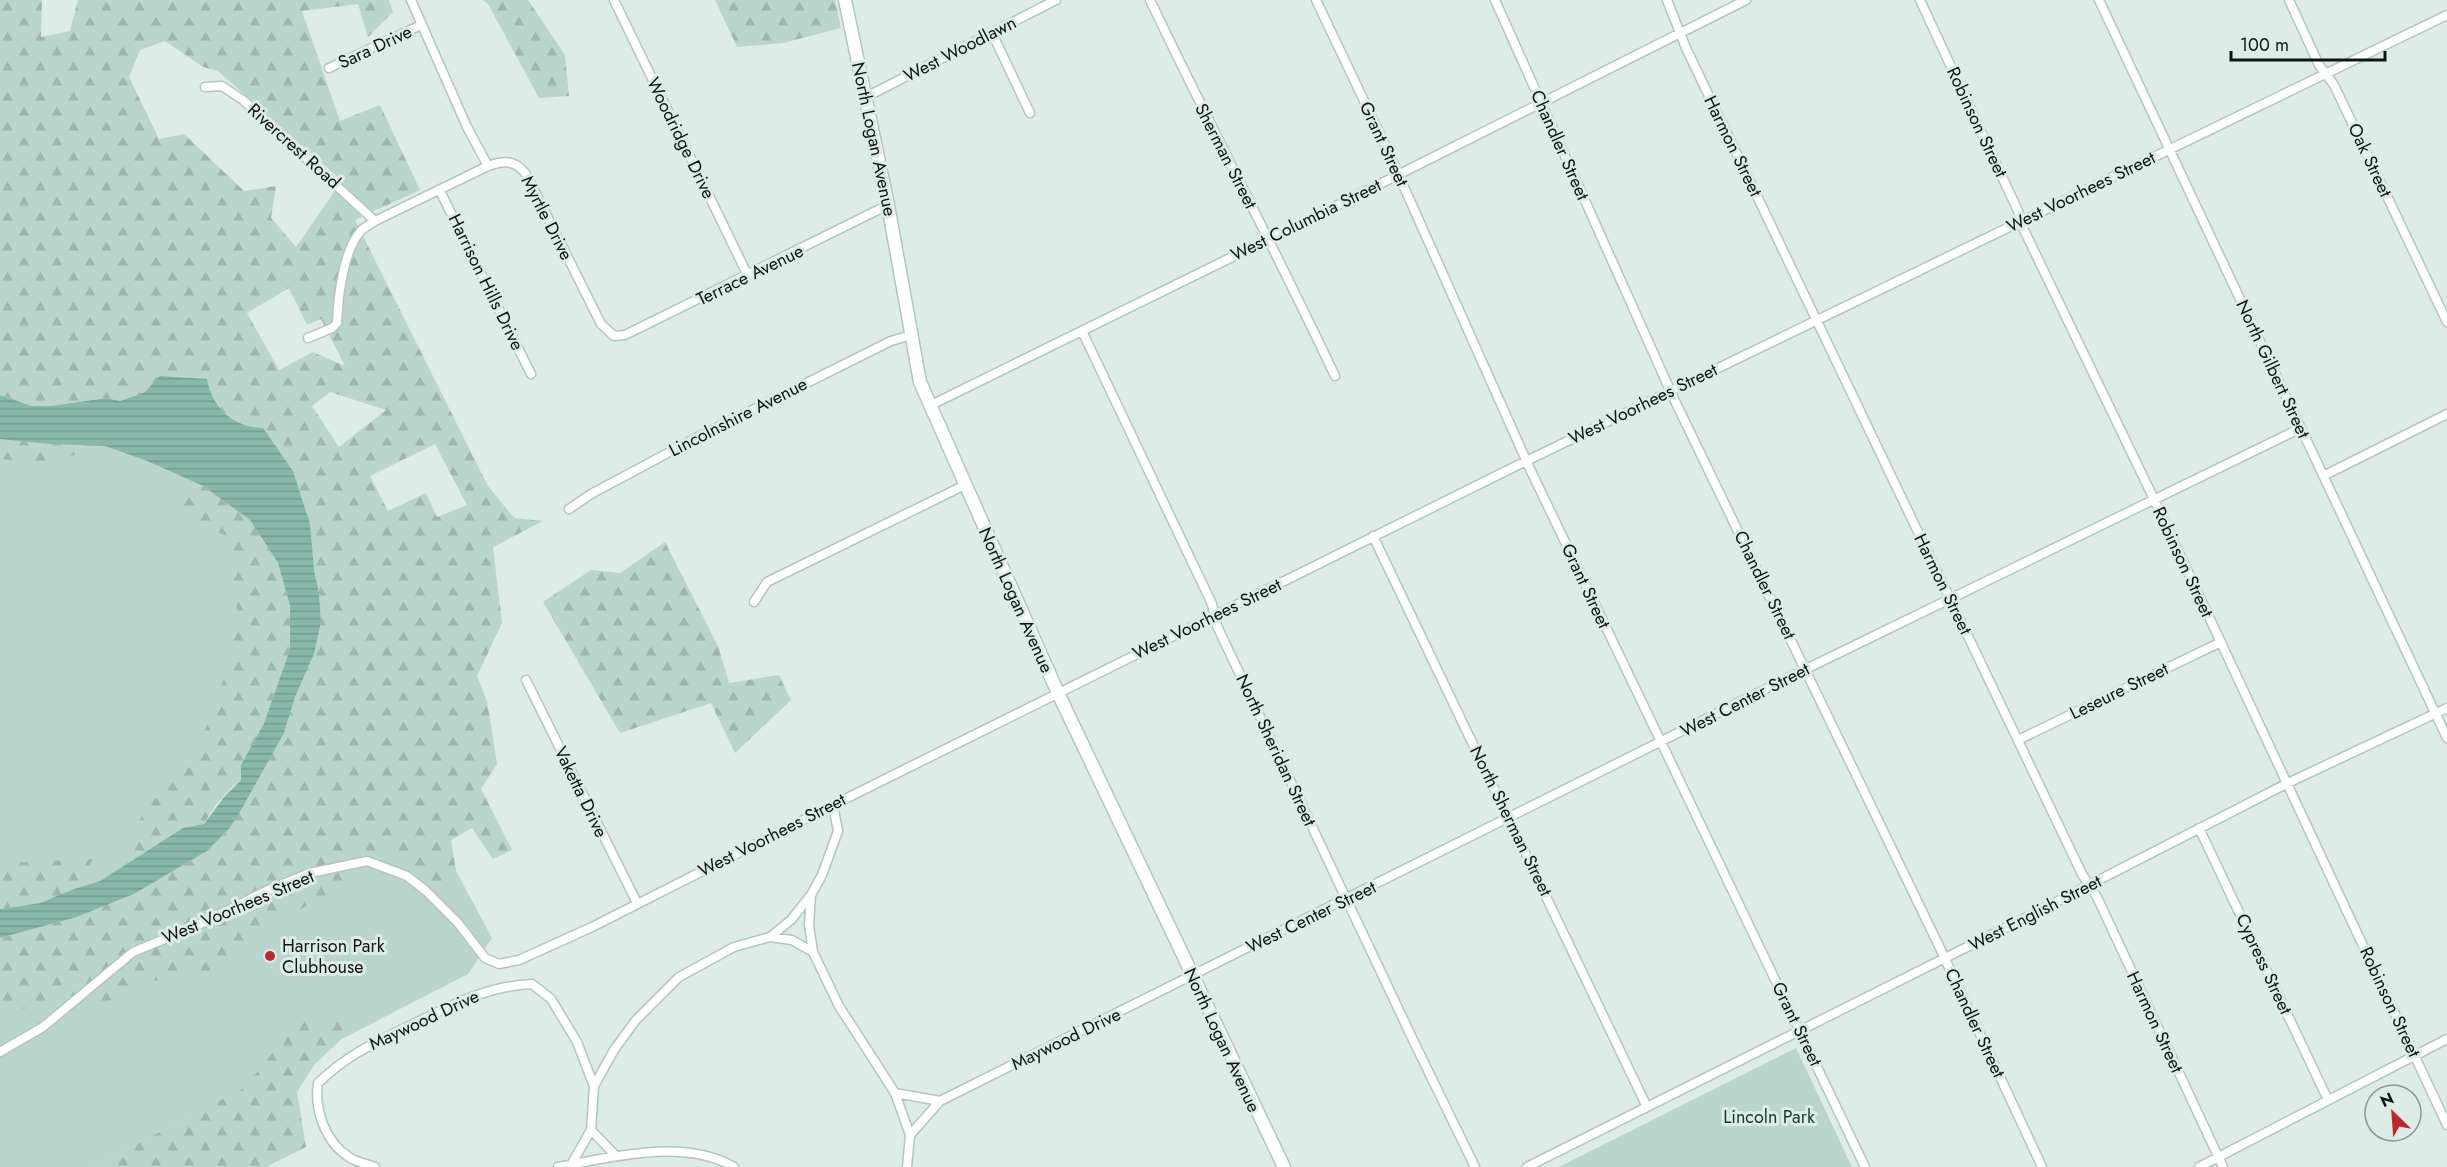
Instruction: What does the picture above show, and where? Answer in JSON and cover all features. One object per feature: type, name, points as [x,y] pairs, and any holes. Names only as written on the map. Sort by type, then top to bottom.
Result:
[{"type":"street","points":[[308,338],[332,328],[337,323],[338,296],[352,245],[361,230],[488,166],[467,127],[411,0]]},
{"type":"street","name":"Woodridge Drive","points":[[614,0],[748,276]]},
{"type":"street","name":"North Logan Avenue","points":[[845,0],[888,206],[910,334],[920,382],[929,406],[1058,693],[1284,1167]]},
{"type":"street","name":"West Woodlawn","points":[[864,98],[1056,0]]},
{"type":"street","name":"Sherman Street","points":[[1150,0],[1335,376]]},
{"type":"street","name":"Grant Street","points":[[1316,0],[1398,174],[1527,461],[1866,1167]]},
{"type":"street","name":"Chandler Street","points":[[1495,0],[1671,391],[1945,958],[2042,1167]]},
{"type":"street","name":"Harmon Street","points":[[1667,0],[1680,33],[1816,320],[2082,874],[2097,897],[2223,1167]]},
{"type":"street","name":"West Columbia Street","points":[[929,406],[1746,0]]},
{"type":"street","name":"Robinson Street","points":[[1920,0],[2021,221],[2288,783],[2447,1125]]},
{"type":"street","name":"North Gilbert Street","points":[[2099,0],[2447,738]]},
{"type":"street","name":"Oak Street","points":[[2289,0],[2319,65],[2334,85],[2447,322]]},
{"type":"street","name":"West Voorhees Street","points":[[0,1052],[43,1027],[133,952],[203,923],[266,891],[310,873],[367,861],[407,876],[426,891],[458,923],[485,958],[499,964],[519,960],[592,927],[1373,536],[2447,15]]},
{"type":"street","name":"Sara Drive","points":[[329,68],[421,25]]},
{"type":"street","points":[[992,33],[1030,114]]},
{"type":"street","name":"Rivercrest Road","points":[[206,87],[222,86],[243,100],[375,222]]},
{"type":"street","name":"Myrtle Drive","points":[[488,166],[502,160],[509,161],[526,174],[602,324],[609,333]]},
{"type":"street","name":"Harrison Hills Drive","points":[[440,191],[531,374]]},
{"type":"street","name":"Terrace Avenue","points":[[609,333],[618,336],[625,335],[888,206]]},
{"type":"street","name":"North Sheridan Street","points":[[1082,331],[1212,604],[1217,626],[1475,1167]]},
{"type":"street","name":"Lincolnshire Avenue","points":[[569,508],[692,440],[891,341],[910,334]]},
{"type":"street","points":[[2323,476],[2447,414]]},
{"type":"street","name":"West Center Street","points":[[1192,976],[1806,669],[2301,428]]},
{"type":"street","points":[[754,602],[767,582],[965,485]]},
{"type":"street","name":"North Sherman Street","points":[[1373,536],[1647,1107]]},
{"type":"street","name":"Leseure Street","points":[[2018,740],[2221,642]]},
{"type":"street","name":"Vaketta Drive","points":[[526,680],[637,903]]},
{"type":"street","name":"West English Street","points":[[1527,1167],[2090,885],[2288,783],[2447,708]]},
{"type":"street","name":"Maywood Drive","points":[[770,937],[791,920],[811,895],[826,866],[838,831],[833,805]]},
{"type":"street","name":"Cypress Street","points":[[2199,828],[2328,1100]]},
{"type":"street","name":"Maywood Drive","points":[[811,895],[809,925],[813,952],[839,1006],[895,1093],[910,1135],[907,1167]]},
{"type":"street","name":"Maywood Drive","points":[[594,1086],[614,1050],[636,1020],[679,977],[734,947],[770,937],[792,940],[813,952]]},
{"type":"street","name":"Maywood Drive","points":[[910,1135],[940,1101],[1192,976]]},
{"type":"street","name":"Maywood Drive","points":[[375,1167],[350,1158],[339,1149],[324,1128],[316,1096],[318,1083],[347,1057],[466,997],[503,986],[531,984],[551,999],[577,1042],[594,1086],[591,1130],[571,1165]]},
{"type":"street","points":[[2199,1167],[2447,1039]]},
{"type":"street","points":[[895,1093],[940,1101]]},
{"type":"street","points":[[591,1130],[616,1156]]},
{"type":"street","points":[[558,1167],[616,1156],[669,1151],[719,1158],[734,1167]]},
{"type":"green space","points":[[0,0],[42,0],[41,37],[70,31],[78,0],[389,0],[393,12],[368,37],[358,4],[302,11],[340,121],[380,105],[420,190],[355,220],[488,486],[514,518],[543,521],[493,547],[502,623],[477,676],[487,701],[497,764],[481,789],[512,850],[493,859],[472,828],[451,840],[456,871],[441,891],[398,856],[368,851],[355,879],[297,911],[215,971],[147,982],[99,1006],[42,1007],[0,1011],[0,938],[77,917],[134,894],[207,851],[229,829],[284,733],[295,697],[314,654],[321,622],[319,593],[314,570],[263,428],[246,425],[230,418],[218,406],[209,390],[159,376],[145,392],[120,401],[106,398],[51,406],[32,406],[0,395]],"holes":[[[165,41],[203,67],[218,71],[342,181],[296,247],[271,218],[276,186],[244,191],[184,134],[159,139],[129,77],[140,50]],[[289,288],[307,325],[321,319],[345,366],[313,352],[279,370],[247,313]],[[330,392],[386,410],[339,447],[312,406]],[[435,444],[467,505],[437,517],[426,493],[388,511],[370,476]]]},
{"type":"green space","points":[[483,0],[528,0],[565,55],[569,96],[539,98],[488,4]]},
{"type":"green space","points":[[715,0],[835,0],[841,28],[783,43],[737,47]]},
{"type":"green space","points":[[0,439],[105,446],[147,461],[203,486],[250,520],[210,813],[100,881],[71,890],[0,880]]},
{"type":"green space","points":[[0,439],[105,446],[49,463],[0,459]]},
{"type":"green space","points":[[203,486],[250,520],[278,563],[290,606],[290,649],[264,723],[241,765],[241,780],[220,800],[204,824],[183,828],[126,864],[129,835],[154,800],[192,764],[226,673],[237,610],[233,574],[233,538],[205,528],[168,500]]},
{"type":"green space","points":[[665,542],[718,646],[729,683],[779,675],[791,700],[735,753],[711,703],[620,733],[543,602],[591,570],[620,573]]},
{"type":"green space","points":[[390,837],[456,871],[492,938],[468,974],[93,1167],[0,1167],[0,966]]},
{"type":"green space","points":[[94,859],[71,890],[40,903],[0,909],[0,863]]},
{"type":"green space","points":[[366,1016],[315,1064],[297,1092],[306,1147],[266,1167],[93,1167],[244,1088],[301,1018]]},
{"type":"green space","name":"Lincoln Park","points":[[1796,1048],[1852,1167],[1559,1167]]},
{"type":"shaded area","points":[[159,376],[207,379],[219,407],[233,420],[252,427],[263,428],[293,471],[310,524],[314,570],[319,593],[321,622],[314,654],[295,697],[284,733],[229,829],[207,851],[134,894],[77,917],[0,938],[0,909],[40,903],[100,881],[183,828],[204,824],[224,797],[241,780],[241,765],[264,723],[290,649],[290,606],[278,563],[250,520],[203,486],[147,461],[105,446],[0,439],[0,395],[32,406],[51,406],[106,398],[120,401],[145,392]]},
{"type":"place","name":"Harrison Park Clubhouse","points":[[270,956]]}]
